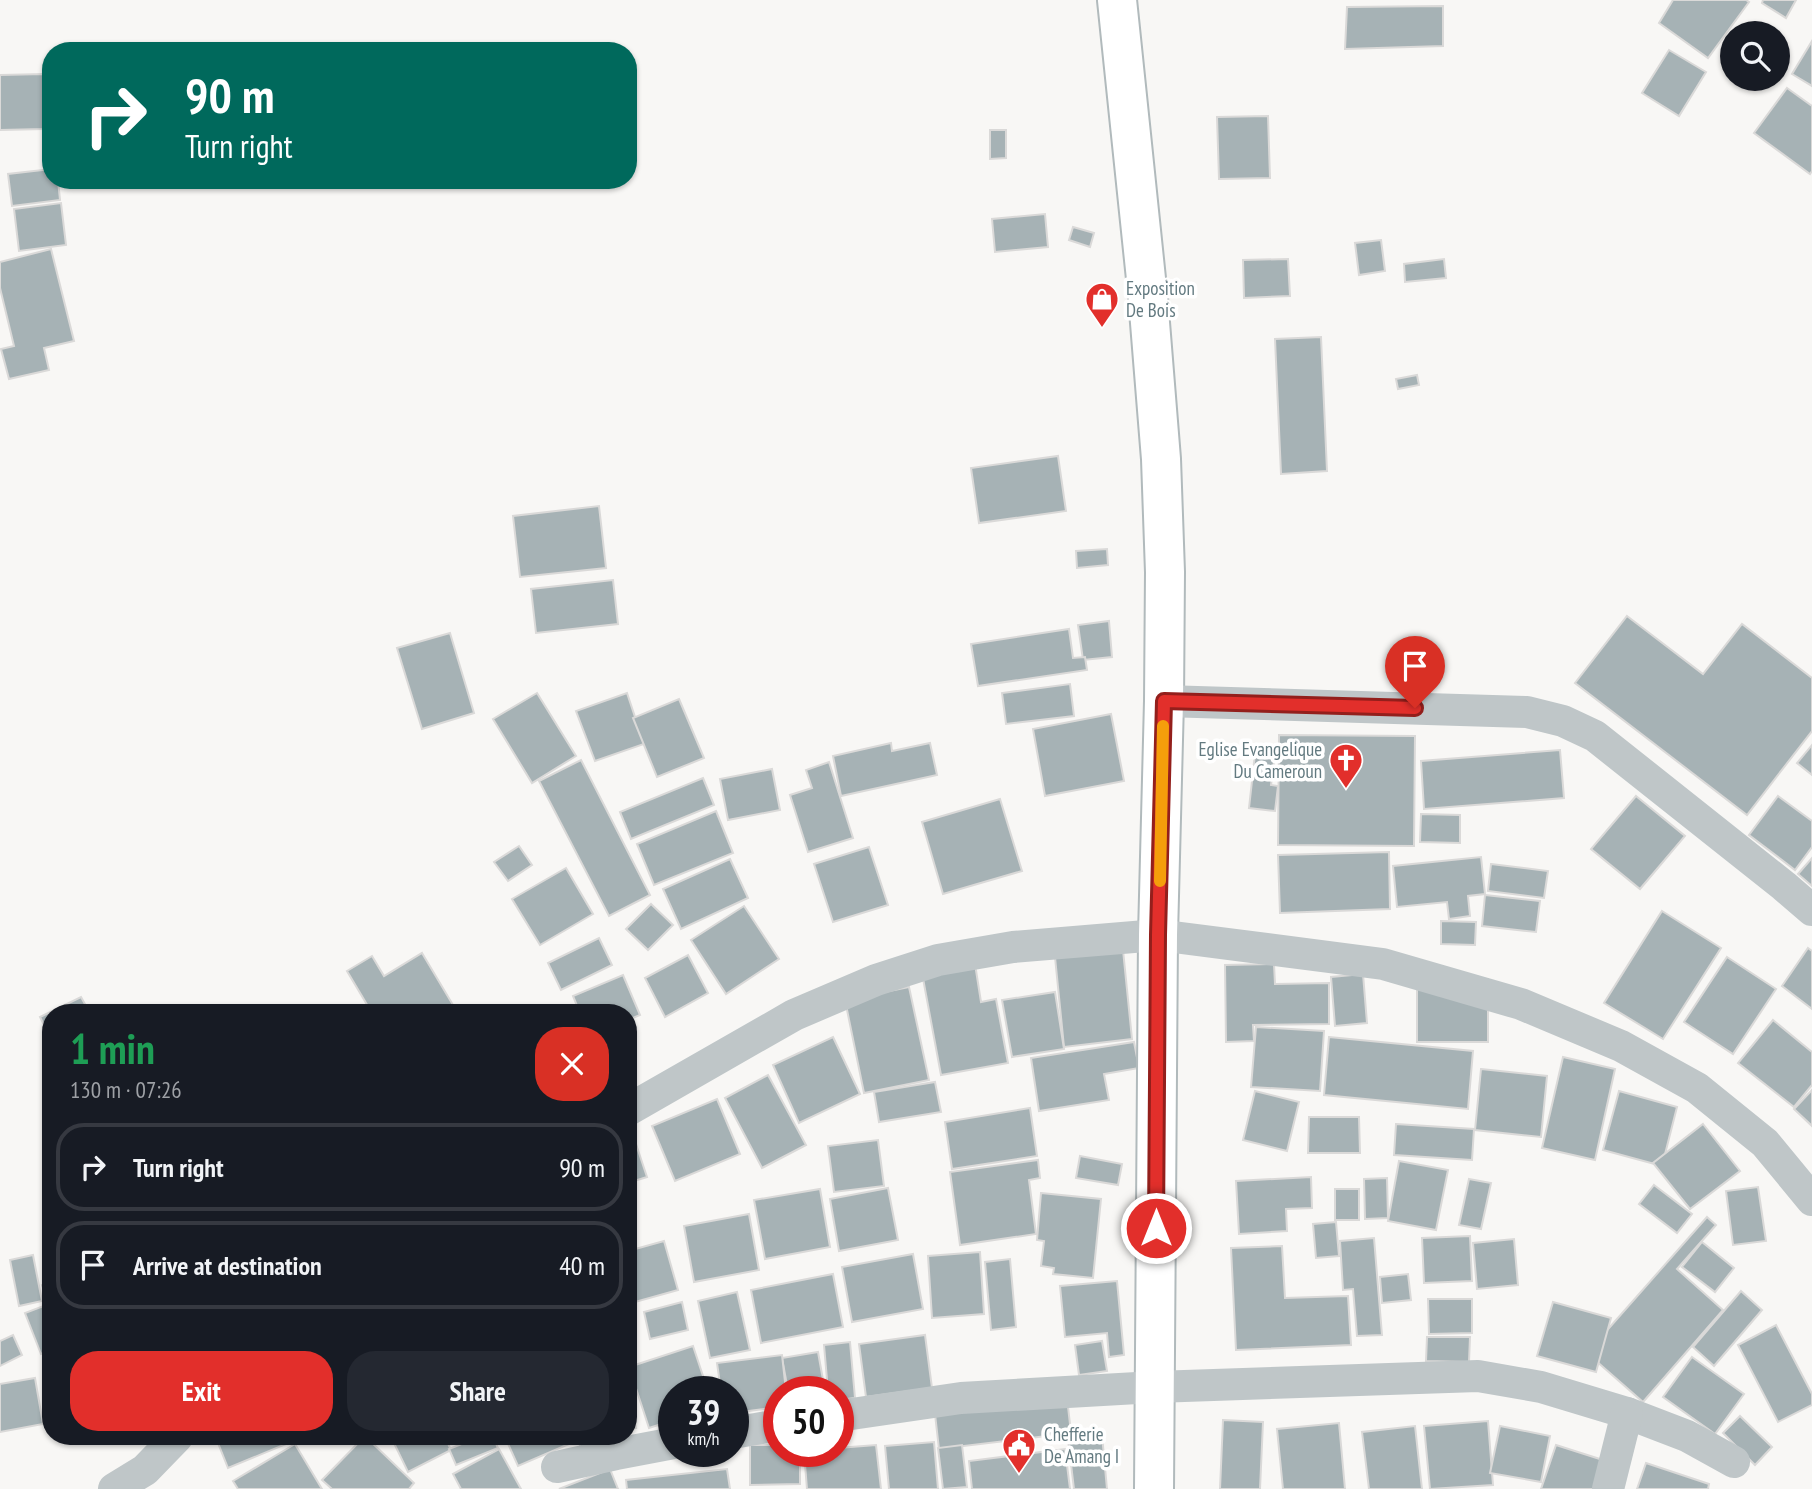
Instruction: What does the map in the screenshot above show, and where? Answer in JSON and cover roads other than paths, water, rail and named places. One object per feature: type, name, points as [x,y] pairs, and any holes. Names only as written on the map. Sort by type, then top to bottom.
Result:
[{"type":"main road","points":[[1117,0],[1148,298],[1161,459],[1165,572],[1158,935],[1154,1489]]},
{"type":"street","points":[[1164,701],[1527,712],[1563,721],[1595,736],[1812,910]]},
{"type":"street","points":[[637,1105],[794,1015],[876,980],[938,960],[1013,947],[1158,935],[1382,964],[1521,1004],[1621,1046],[1697,1088],[1765,1143],[1812,1200]]},
{"type":"street","points":[[854,1414],[961,1398],[1155,1387],[1478,1376],[1541,1387],[1627,1413],[1687,1436],[1734,1462]]},
{"type":"street","points":[[1608,1489],[1627,1413]]},
{"type":"street","points":[[114,1489],[145,1470],[169,1445]]},
{"type":"street","points":[[557,1467],[658,1446]]},
{"type":"place","name":"Exposition De Bois","points":[[1102,329]]},
{"type":"place","name":"Eglise Evangelique Du Cameroun","points":[[1346,790]]},
{"type":"place","name":"Chefferie De Amang I","points":[[1019,1475]]}]
